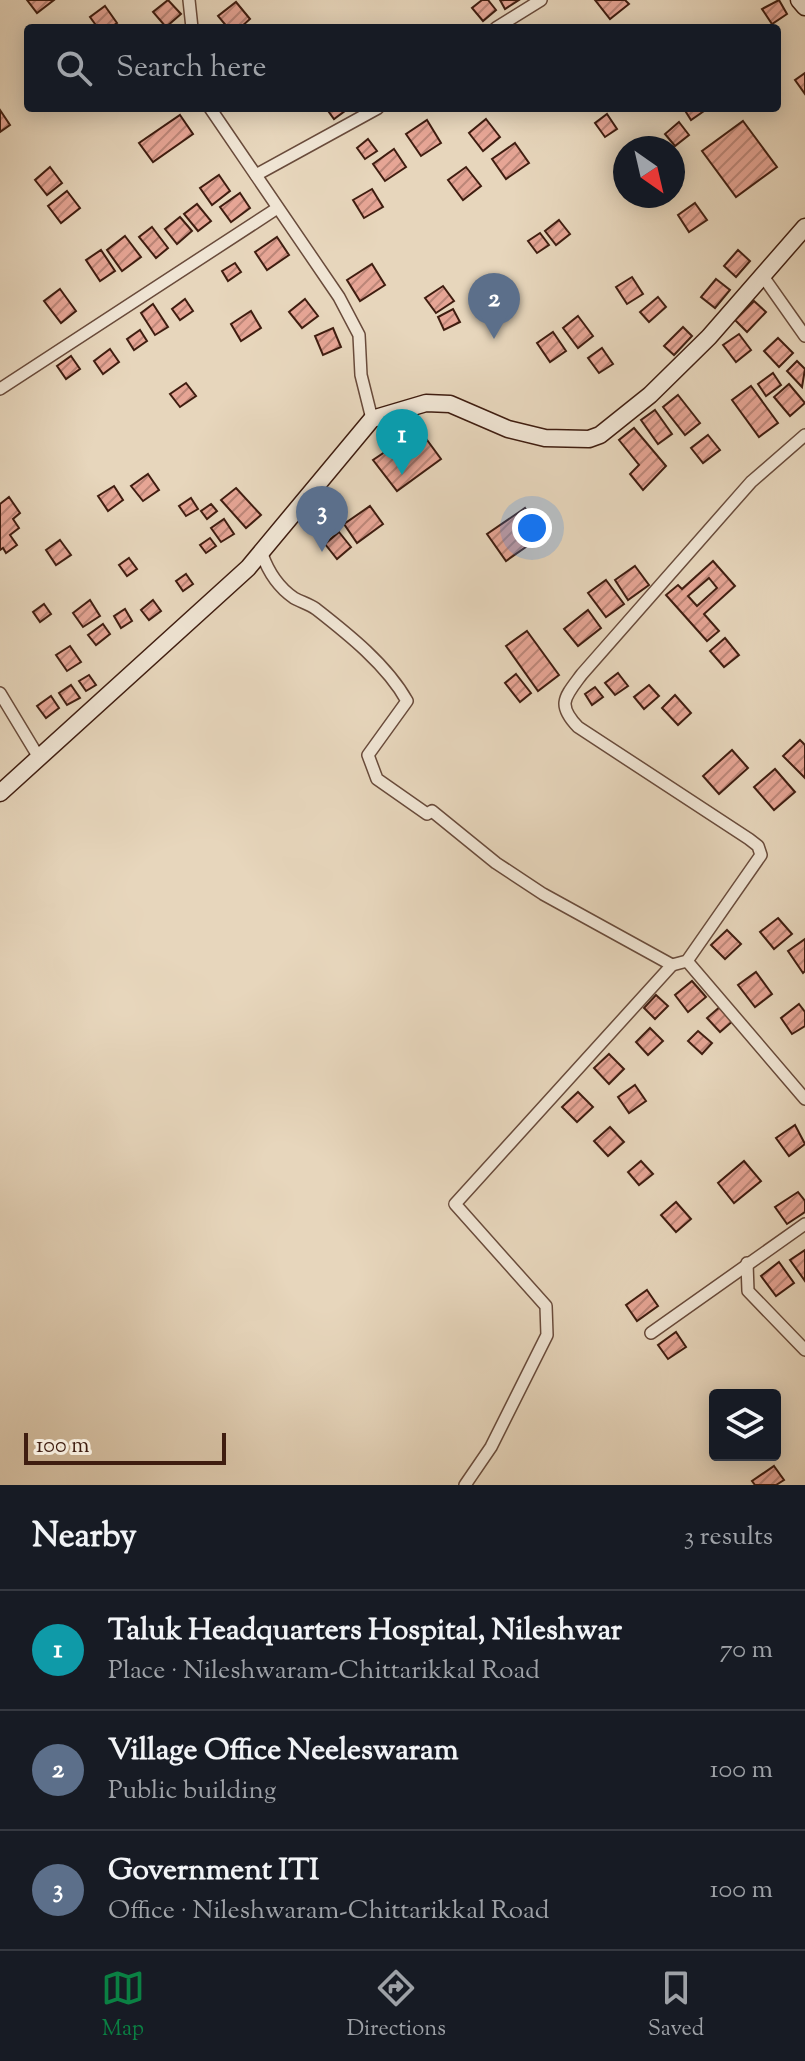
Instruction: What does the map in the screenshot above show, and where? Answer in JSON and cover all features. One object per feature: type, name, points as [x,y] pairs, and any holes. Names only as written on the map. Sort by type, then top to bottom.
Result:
[{"type":"main road","points":[[799,0],[805,7]]},
{"type":"main road","points":[[0,793],[262,554],[372,419],[395,409],[426,403],[450,404],[508,429],[545,438],[589,439],[600,435],[650,395],[709,337],[805,227]]},
{"type":"street","points":[[189,0],[192,24]]},
{"type":"street","points":[[502,24],[541,0]]},
{"type":"street","points":[[213,112],[276,209],[339,297],[359,335],[361,375],[372,419]]},
{"type":"street","points":[[256,175],[371,112]]},
{"type":"street","points":[[0,389],[276,209]]},
{"type":"street","points":[[762,275],[805,336]]},
{"type":"street","points":[[465,1485],[491,1447],[547,1335],[547,1320],[546,1306],[455,1204],[464,1189],[672,965],[687,961],[761,855],[758,846],[578,727],[565,713],[564,701],[582,674],[751,482],[805,435]]},
{"type":"street","points":[[262,554],[269,573],[293,597],[313,607],[357,644],[391,679],[407,701],[368,755],[377,779],[427,814],[432,811],[496,863],[543,894],[672,965]]},
{"type":"street","points":[[0,693],[38,756]]},
{"type":"street","points":[[687,961],[805,1099]]},
{"type":"street","points":[[651,1333],[805,1224]]},
{"type":"street","points":[[747,1263],[748,1291],[805,1350]]},
{"type":"building","points":[[27,0],[54,0],[37,13]]},
{"type":"building","points":[[168,0],[181,14],[169,24],[163,24],[153,12]]},
{"type":"building","points":[[482,0],[488,0],[496,10],[483,21],[472,8]]},
{"type":"building","points":[[500,0],[519,0],[505,9]]},
{"type":"building","points":[[595,0],[625,0],[629,4],[610,19]]},
{"type":"building","points":[[779,0],[787,14],[772,24],[762,9]]},
{"type":"building","points":[[236,2],[250,19],[244,24],[225,24],[218,16]]},
{"type":"building","points":[[105,6],[117,23],[95,24],[90,17]]},
{"type":"building","points":[[805,73],[805,94],[795,80]]},
{"type":"building","points":[[0,110],[10,125],[0,132]]},
{"type":"building","points":[[329,112],[344,112],[334,119]]},
{"type":"building","points":[[686,112],[703,112],[691,120]]},
{"type":"building","points":[[607,114],[617,129],[605,137],[595,123]]},
{"type":"building","points":[[180,115],[193,134],[153,162],[139,143]]},
{"type":"building","points":[[486,119],[500,137],[483,151],[469,133]]},
{"type":"building","points":[[427,120],[441,143],[421,156],[406,134]]},
{"type":"building","points":[[743,121],[777,167],[736,197],[702,151]]},
{"type":"building","points":[[679,122],[689,135],[685,138],[665,134]]},
{"type":"building","points":[[368,139],[377,151],[365,159],[357,148]]},
{"type":"building","points":[[515,143],[529,163],[506,179],[492,159]]},
{"type":"building","points":[[394,149],[406,167],[385,181],[373,164]]},
{"type":"building","points":[[50,167],[62,183],[47,195],[35,180]]},
{"type":"building","points":[[466,167],[481,186],[463,200],[448,180]]},
{"type":"building","points":[[219,175],[230,191],[212,205],[200,188]]},
{"type":"building","points":[[372,189],[383,207],[364,218],[353,200]]},
{"type":"building","points":[[67,191],[80,208],[61,223],[48,206]]},
{"type":"building","points":[[240,193],[250,208],[231,222],[220,207]]},
{"type":"building","points":[[695,203],[707,220],[689,232],[678,215]]},
{"type":"building","points":[[197,204],[211,221],[198,231],[184,214]]},
{"type":"building","points":[[180,217],[192,231],[177,244],[165,229]]},
{"type":"building","points":[[559,220],[570,234],[556,245],[545,231]]},
{"type":"building","points":[[152,227],[168,248],[156,258],[139,237]]},
{"type":"building","points":[[540,233],[549,245],[537,253],[528,241]]},
{"type":"building","points":[[125,236],[141,257],[122,271],[107,250]]},
{"type":"building","points":[[277,237],[289,255],[267,270],[255,252]]},
{"type":"building","points":[[101,250],[115,271],[100,281],[86,260]]},
{"type":"building","points":[[738,250],[750,261],[736,277],[724,266]]},
{"type":"building","points":[[235,263],[241,272],[228,281],[222,271]]},
{"type":"building","points":[[372,264],[385,285],[360,301],[347,280]]},
{"type":"building","points":[[632,277],[643,294],[627,304],[616,287]]},
{"type":"building","points":[[716,279],[730,290],[715,308],[701,297]]},
{"type":"building","points":[[443,286],[454,301],[436,313],[425,298]]},
{"type":"building","points":[[60,289],[76,311],[61,323],[44,301]]},
{"type":"building","points":[[658,297],[666,307],[649,322],[640,312]]},
{"type":"building","points":[[185,299],[193,311],[180,320],[172,309]]},
{"type":"building","points":[[305,299],[318,316],[302,328],[289,312]]},
{"type":"building","points":[[754,301],[766,312],[747,332],[735,320]]},
{"type":"building","points":[[153,304],[168,327],[155,335],[141,313]]},
{"type":"building","points":[[453,309],[460,322],[444,330],[438,317]]},
{"type":"building","points":[[251,311],[261,328],[241,341],[231,324]]},
{"type":"building","points":[[578,316],[593,336],[578,348],[563,328]]},
{"type":"building","points":[[683,327],[692,336],[674,355],[664,346]]},
{"type":"building","points":[[333,328],[341,347],[323,355],[315,336]]},
{"type":"building","points":[[140,330],[147,341],[134,350],[127,339]]},
{"type":"building","points":[[553,332],[566,351],[550,362],[537,343]]},
{"type":"building","points":[[739,334],[751,350],[736,362],[723,345]]},
{"type":"building","points":[[778,338],[793,353],[779,367],[764,351]]},
{"type":"building","points":[[602,348],[613,364],[599,373],[588,358]]},
{"type":"building","points":[[110,349],[119,362],[103,374],[94,361]]},
{"type":"building","points":[[71,356],[80,369],[66,379],[57,366]]},
{"type":"building","points":[[797,361],[805,369],[802,387],[787,371]]},
{"type":"building","points":[[773,373],[781,385],[766,396],[758,384]]},
{"type":"building","points":[[186,383],[196,396],[180,407],[170,394]]},
{"type":"building","points":[[789,384],[805,403],[790,416],[774,397]]},
{"type":"building","points":[[751,386],[778,423],[759,437],[732,400]]},
{"type":"building","points":[[678,395],[700,423],[685,435],[663,407]]},
{"type":"building","points":[[655,410],[672,434],[658,444],[641,420]]},
{"type":"building","points":[[634,428],[666,466],[643,490],[630,474],[639,465],[619,440]]},
{"type":"building","points":[[419,429],[441,459],[397,491],[373,460]]},
{"type":"building","points":[[708,435],[720,450],[703,463],[691,448]]},
{"type":"building","points":[[148,474],[159,490],[143,501],[131,486]]},
{"type":"building","points":[[114,486],[123,500],[108,511],[98,496]]},
{"type":"building","points":[[236,488],[261,515],[246,528],[221,500]]},
{"type":"building","points":[[9,497],[20,513],[13,519],[19,528],[10,535],[17,545],[6,553],[3,548],[0,550],[0,504]]},
{"type":"building","points":[[191,498],[198,509],[186,516],[179,506]]},
{"type":"building","points":[[211,504],[217,511],[207,519],[201,511]]},
{"type":"building","points":[[370,506],[383,524],[357,543],[344,524]]},
{"type":"building","points":[[525,508],[543,535],[506,561],[487,534]]},
{"type":"building","points":[[224,519],[234,534],[221,542],[211,528]]},
{"type":"building","points":[[339,532],[351,547],[337,559],[325,544]]},
{"type":"building","points":[[210,538],[216,546],[206,553],[200,545]]},
{"type":"building","points":[[60,540],[71,555],[56,565],[46,550]]},
{"type":"building","points":[[129,558],[137,569],[127,576],[119,565]]},
{"type":"building","points":[[713,561],[735,586],[704,614],[719,631],[707,641],[666,595],[678,585],[682,589]],"holes":[[[709,578],[717,588],[697,606],[688,596]]]},
{"type":"building","points":[[635,566],[649,585],[628,600],[615,580]]},
{"type":"building","points":[[186,574],[193,584],[183,591],[176,581]]},
{"type":"building","points":[[606,580],[624,604],[606,617],[588,593]]},
{"type":"building","points":[[90,600],[100,616],[83,627],[73,613]]},
{"type":"building","points":[[153,600],[161,611],[149,620],[141,610]]},
{"type":"building","points":[[44,604],[51,614],[40,622],[33,612]]},
{"type":"building","points":[[125,609],[132,621],[121,628],[114,616]]},
{"type":"building","points":[[588,610],[601,628],[578,646],[564,629]]},
{"type":"building","points":[[103,624],[110,634],[96,645],[88,635]]},
{"type":"building","points":[[527,631],[559,675],[538,691],[506,646]]},
{"type":"building","points":[[725,638],[739,655],[724,667],[710,651]]},
{"type":"building","points":[[70,646],[81,662],[67,671],[56,655]]},
{"type":"building","points":[[618,673],[628,686],[615,695],[605,683]]},
{"type":"building","points":[[516,674],[531,693],[520,702],[505,683]]},
{"type":"building","points":[[89,675],[96,685],[86,691],[79,681]]},
{"type":"building","points":[[71,685],[80,698],[67,705],[59,693]]},
{"type":"building","points":[[649,685],[659,696],[644,709],[634,697]]},
{"type":"building","points":[[595,687],[603,697],[592,705],[585,694]]},
{"type":"building","points":[[675,695],[691,713],[678,725],[662,708]]},
{"type":"building","points":[[51,696],[59,708],[46,718],[37,706]]},
{"type":"building","points":[[800,740],[805,745],[805,778],[783,756]]},
{"type":"building","points":[[732,750],[748,768],[719,794],[703,776]]},
{"type":"building","points":[[775,769],[795,792],[774,810],[754,787]]},
{"type":"building","points":[[778,918],[792,934],[774,949],[760,932]]},
{"type":"building","points":[[727,930],[741,944],[725,959],[711,945]]},
{"type":"building","points":[[805,939],[805,971],[803,973],[788,951]]},
{"type":"building","points":[[756,972],[772,994],[755,1007],[738,985]]},
{"type":"building","points":[[692,981],[706,997],[688,1012],[675,995]]},
{"type":"building","points":[[656,995],[668,1006],[655,1019],[644,1008]]},
{"type":"building","points":[[799,1004],[805,1012],[805,1026],[792,1034],[781,1018]]},
{"type":"building","points":[[721,1006],[734,1020],[720,1032],[707,1018]]},
{"type":"building","points":[[650,1028],[663,1041],[648,1055],[636,1042]]},
{"type":"building","points":[[698,1031],[712,1043],[702,1054],[688,1041]]},
{"type":"building","points":[[609,1054],[624,1069],[609,1084],[594,1068]]},
{"type":"building","points":[[635,1085],[646,1101],[629,1113],[618,1097]]},
{"type":"building","points":[[578,1092],[593,1107],[577,1122],[562,1107]]},
{"type":"building","points":[[795,1125],[805,1144],[789,1156],[776,1138]]},
{"type":"building","points":[[610,1127],[624,1142],[608,1156],[594,1141]]},
{"type":"building","points":[[641,1161],[653,1174],[639,1185],[628,1172]]},
{"type":"building","points":[[744,1161],[761,1181],[734,1203],[718,1183]]},
{"type":"building","points":[[798,1192],[805,1201],[805,1212],[787,1224],[775,1207]]},
{"type":"building","points":[[676,1202],[691,1219],[676,1232],[661,1215]]},
{"type":"building","points":[[805,1250],[805,1281],[790,1260]]},
{"type":"building","points":[[779,1262],[794,1283],[776,1296],[761,1276]]},
{"type":"building","points":[[647,1290],[658,1306],[637,1321],[626,1305]]},
{"type":"building","points":[[676,1332],[686,1347],[668,1359],[658,1345]]},
{"type":"building","points":[[774,1466],[784,1480],[776,1485],[755,1485],[752,1481]]},
{"type":"place","name":"Village Office Neeleswaram","points":[[494,339]]},
{"type":"place","name":"Taluk Headquarters Hospital, Nileshwar","points":[[402,475]]},
{"type":"place","name":"Government ITI","points":[[322,552]]}]
